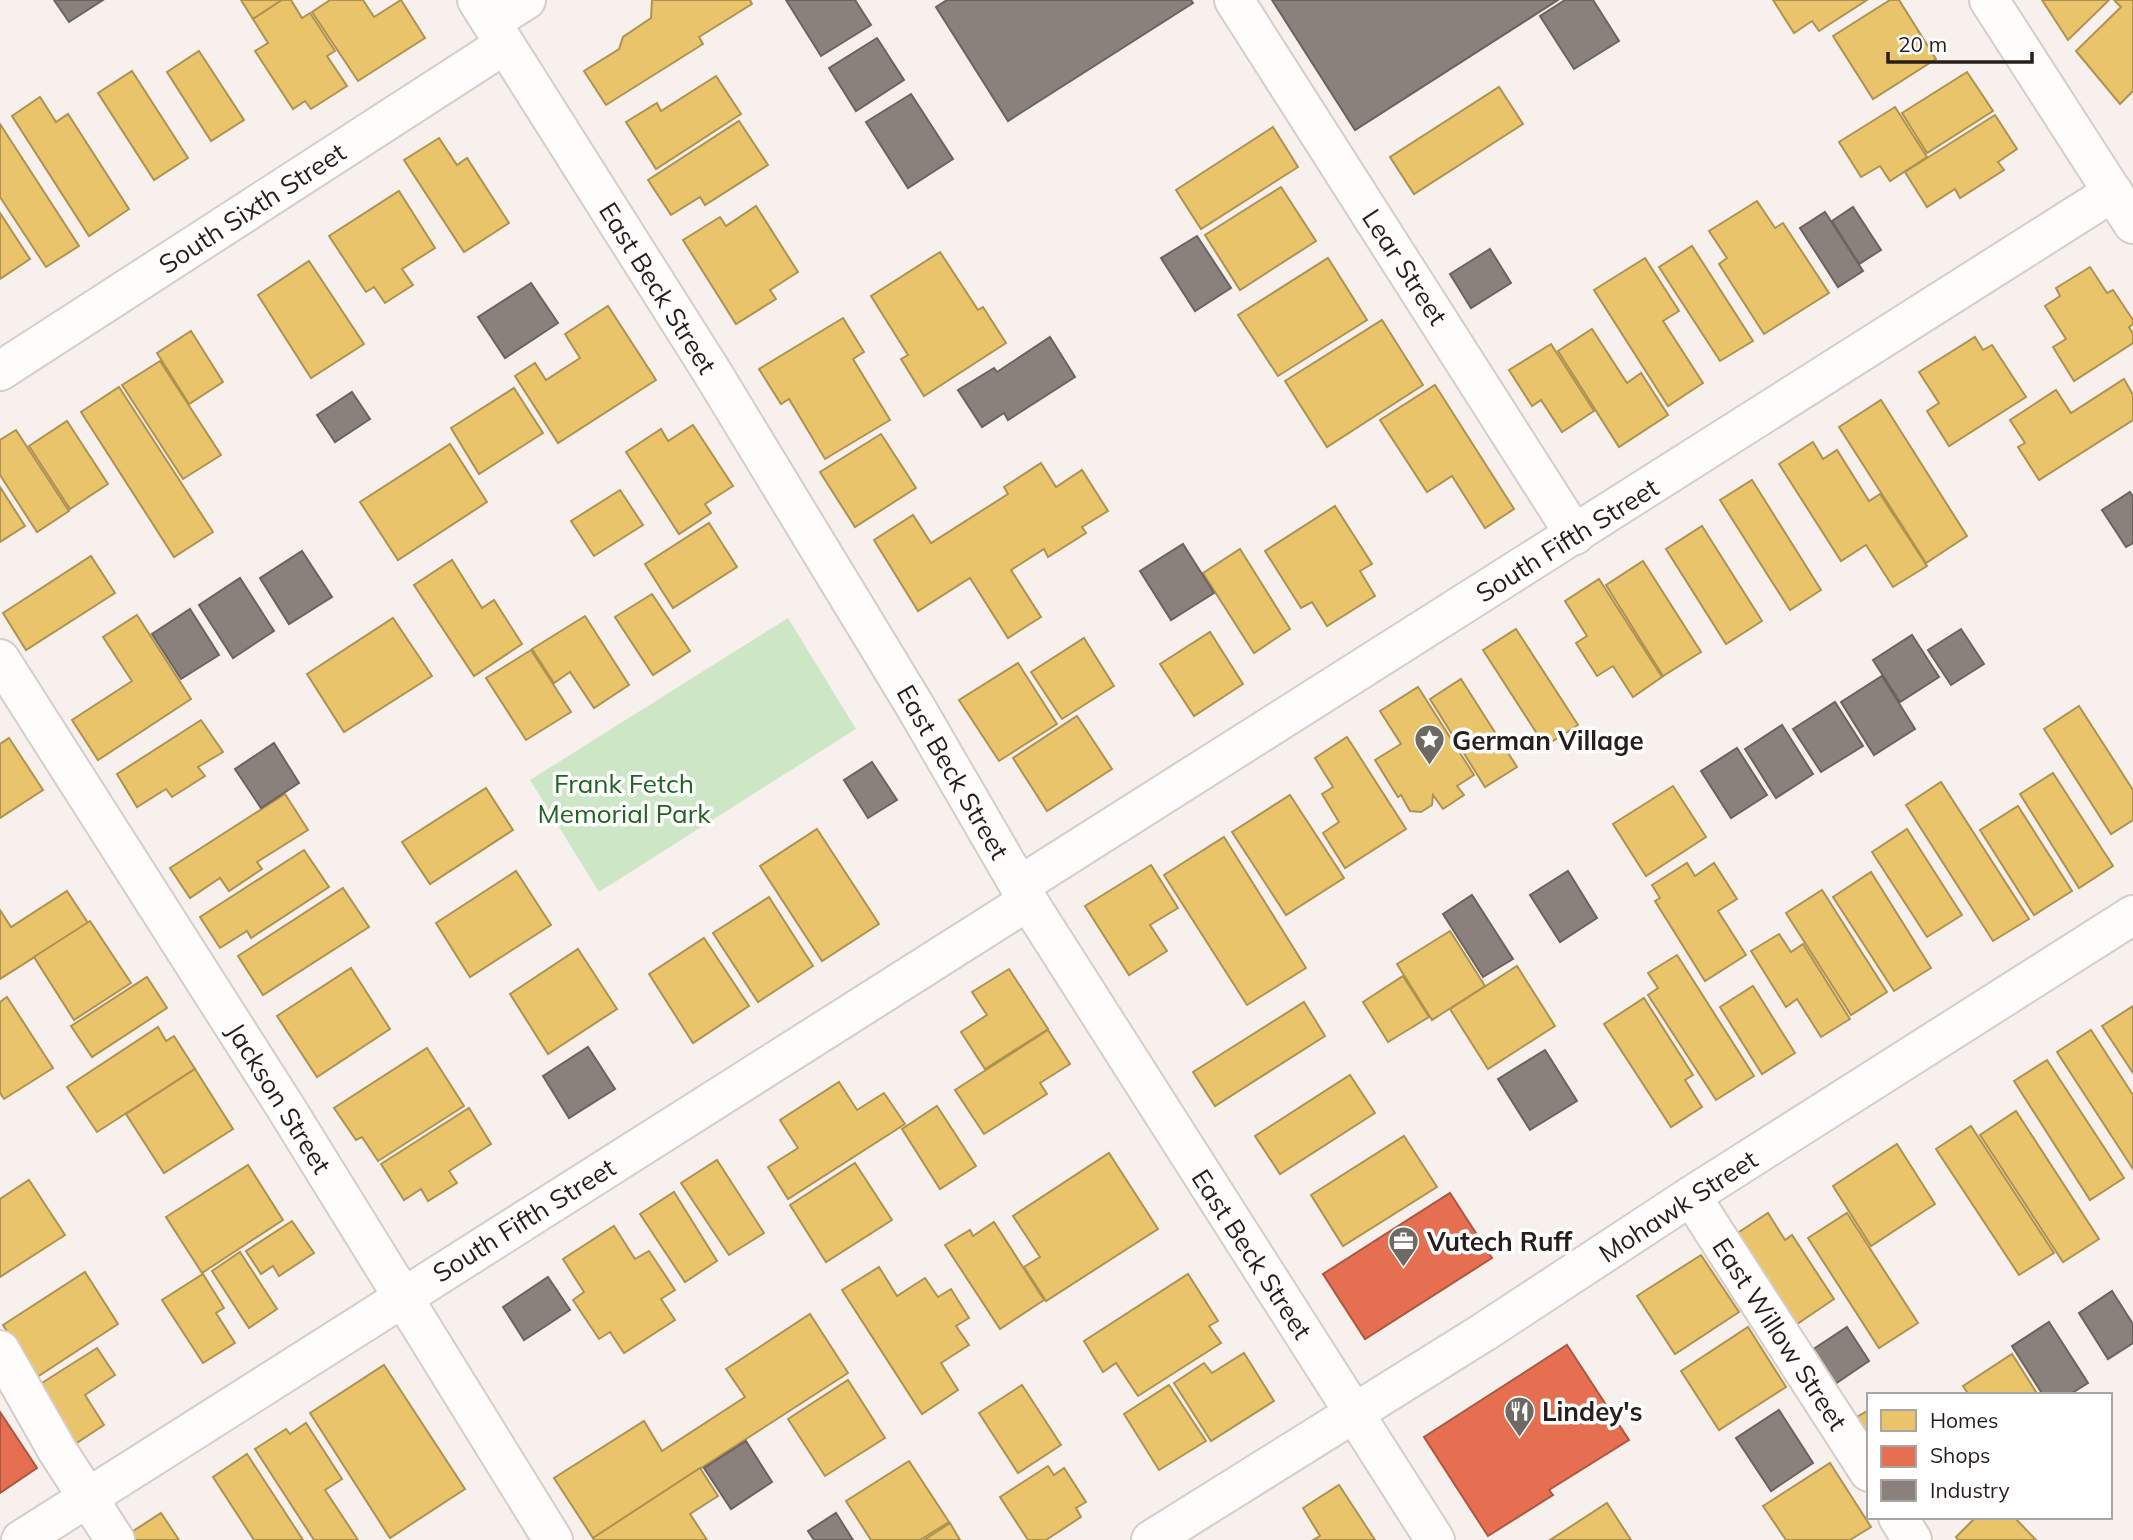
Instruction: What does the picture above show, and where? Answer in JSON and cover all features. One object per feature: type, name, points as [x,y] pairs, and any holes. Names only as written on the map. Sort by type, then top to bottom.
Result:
[{"type":"street","name":"South Sixth Street","points":[[0,371],[490,22],[526,0]]},
{"type":"street","name":"Lear Street","points":[[1234,0],[1575,535]]},
{"type":"street","points":[[1989,0],[2133,224]]},
{"type":"street","name":"East Beck Street","points":[[490,22],[719,384],[915,706],[1023,894],[1435,1540]]},
{"type":"street","name":"South Fifth Street","points":[[21,1540],[404,1297],[1575,535],[2113,192]]},
{"type":"street","name":"Jackson Street","points":[[0,659],[404,1297],[553,1540]]},
{"type":"street","name":"Mohawk Street","points":[[1151,1540],[1485,1332],[1691,1196],[2133,915]]},
{"type":"street","name":"East Willow Street","points":[[1691,1196],[1867,1469]]},
{"type":"street","points":[[0,1350],[57,1450],[115,1540]]},
{"type":"street","points":[[1899,1519],[1912,1540]]},
{"type":"green space","name":"Frank Fetch Memorial Park","points":[[788,618],[856,729],[599,892],[530,780]]},
{"type":"building: Homes","points":[[241,0],[282,0],[253,19]]},
{"type":"building: Homes","points":[[282,0],[291,0],[302,18],[310,13],[335,51],[327,56],[347,86],[311,109],[305,101],[293,109],[255,51],[268,43],[253,19]]},
{"type":"building: Homes","points":[[330,0],[363,0],[374,17],[401,0],[425,38],[358,81],[312,12]]},
{"type":"building: Homes","points":[[652,0],[750,0],[752,4],[699,37],[703,44],[606,105],[584,71],[619,49],[623,37],[651,18]]},
{"type":"building: Homes","points":[[1773,0],[1867,0],[1819,31],[1812,21],[1794,33]]},
{"type":"building: Homes","points":[[1890,0],[1899,0],[1936,59],[1873,99],[1833,36]]},
{"type":"building: Homes","points":[[2042,0],[2109,0],[2068,40]]},
{"type":"building: Homes","points":[[2114,0],[2133,0],[2133,91],[2120,104],[2076,51],[2121,7]]},
{"type":"building: Homes","points":[[199,51],[244,120],[211,141],[167,72]]},
{"type":"building: Homes","points":[[132,71],[188,158],[154,180],[98,93]]},
{"type":"building: Homes","points":[[1967,72],[1993,111],[1927,153],[1902,113]]},
{"type":"building: Homes","points":[[716,76],[741,114],[656,169],[626,122],[657,103],[661,111]]},
{"type":"building: Homes","points":[[1499,87],[1523,124],[1414,194],[1390,157]]},
{"type":"building: Homes","points":[[40,97],[56,122],[68,114],[129,209],[89,236],[12,116]]},
{"type":"building: Homes","points":[[1895,107],[1927,157],[1890,181],[1880,166],[1861,177],[1839,142]]},
{"type":"building: Homes","points":[[1995,115],[2017,149],[1998,162],[2004,170],[1960,198],[1955,189],[1927,207],[1905,172]]},
{"type":"building: Homes","points":[[739,121],[768,165],[705,205],[700,197],[671,215],[648,180]]},
{"type":"building: Homes","points":[[0,124],[79,246],[46,267],[0,197]]},
{"type":"building: Homes","points":[[1273,127],[1298,167],[1201,229],[1176,190]]},
{"type":"building: Homes","points":[[439,138],[457,165],[467,158],[509,223],[464,252],[404,160]]},
{"type":"building: Homes","points":[[1281,187],[1316,241],[1240,290],[1205,235]]},
{"type":"building: Homes","points":[[399,191],[435,248],[402,269],[413,285],[385,303],[374,287],[366,292],[329,236]]},
{"type":"building: Homes","points":[[1757,201],[1775,228],[1783,223],[1829,293],[1764,334],[1719,264],[1727,258],[1709,231]]},
{"type":"building: Homes","points":[[756,206],[798,272],[770,290],[776,299],[736,324],[683,240],[720,217],[726,226]]},
{"type":"building: Homes","points":[[0,213],[30,259],[0,279]]},
{"type":"building: Homes","points":[[1692,246],[1753,341],[1720,361],[1659,267]]},
{"type":"building: Homes","points":[[940,252],[978,310],[983,307],[1006,343],[924,396],[901,359],[908,355],[871,296]]},
{"type":"building: Homes","points":[[1328,258],[1367,320],[1278,376],[1238,315]]},
{"type":"building: Homes","points":[[1645,258],[1679,311],[1663,321],[1703,383],[1668,406],[1594,290]]},
{"type":"building: Homes","points":[[309,261],[364,344],[311,378],[258,295]]},
{"type":"building: Homes","points":[[2090,267],[2107,293],[2113,290],[2133,320],[2129,327],[2133,334],[2133,343],[2074,381],[2053,347],[2066,339],[2045,306],[2060,296],[2056,288]]},
{"type":"building: Homes","points":[[608,306],[656,380],[558,443],[515,376],[535,363],[546,380],[580,358],[565,334]]},
{"type":"building: Homes","points":[[843,318],[864,352],[853,359],[890,420],[825,459],[789,399],[781,404],[759,369]]},
{"type":"building: Homes","points":[[1382,320],[1423,385],[1327,447],[1285,381]]},
{"type":"building: Homes","points":[[1592,329],[1627,383],[1641,373],[1668,415],[1619,447],[1558,351]]},
{"type":"building: Homes","points":[[191,331],[223,382],[189,404],[157,353]]},
{"type":"building: Homes","points":[[1975,337],[1983,350],[1992,345],[2026,397],[1949,446],[1927,411],[1939,403],[1919,372]]},
{"type":"building: Homes","points":[[1551,344],[1594,411],[1562,432],[1541,400],[1532,406],[1509,370]]},
{"type":"building: Homes","points":[[160,361],[221,455],[183,479],[122,385]]},
{"type":"building: Homes","points":[[2124,379],[2133,395],[2133,420],[2039,480],[2018,447],[2025,443],[2010,420],[2056,390],[2071,413]]},
{"type":"building: Homes","points":[[1435,385],[1514,509],[1485,528],[1452,476],[1427,492],[1380,420]]},
{"type":"building: Homes","points":[[119,387],[213,532],[174,557],[81,412]]},
{"type":"building: Homes","points":[[514,388],[543,433],[479,474],[451,428]]},
{"type":"building: Homes","points":[[1881,400],[1967,536],[1926,563],[1839,427]]},
{"type":"building: Homes","points":[[67,421],[108,484],[70,509],[29,446]]},
{"type":"building: Homes","points":[[693,425],[733,486],[705,504],[711,513],[679,534],[626,452],[661,429],[668,441]]},
{"type":"building: Homes","points":[[16,430],[69,511],[37,532],[0,475],[0,440]]},
{"type":"building: Homes","points":[[881,434],[916,488],[855,527],[820,472]]},
{"type":"building: Homes","points":[[1813,442],[1823,459],[1837,450],[1869,501],[1880,494],[1927,566],[1893,587],[1866,545],[1841,561],[1779,464]]},
{"type":"building: Homes","points":[[450,444],[487,502],[398,560],[360,502]]},
{"type":"building: Homes","points":[[1041,463],[1056,487],[1082,470],[1108,511],[1082,527],[1086,533],[1048,557],[1044,549],[1011,570],[1041,617],[1008,638],[970,578],[918,611],[874,540],[913,515],[931,543],[1008,494],[1004,487]]},
{"type":"building: Homes","points":[[1752,480],[1821,590],[1790,610],[1720,500]]},
{"type":"building: Homes","points":[[0,487],[25,526],[0,542]]},
{"type":"building: Homes","points":[[620,490],[643,525],[594,556],[571,521]]},
{"type":"building: Homes","points":[[1335,506],[1372,564],[1360,571],[1375,596],[1327,626],[1312,602],[1301,608],[1265,551]]},
{"type":"building: Homes","points":[[709,523],[737,567],[673,608],[645,564]]},
{"type":"building: Homes","points":[[1702,526],[1762,621],[1726,644],[1666,549]]},
{"type":"building: Homes","points":[[1240,549],[1290,629],[1254,653],[1203,573]]},
{"type":"building: Homes","points":[[91,556],[115,593],[26,650],[3,613]]},
{"type":"building: Homes","points":[[452,560],[482,608],[494,600],[522,644],[474,676],[414,585]]},
{"type":"building: Homes","points":[[1643,561],[1701,652],[1663,676],[1606,585]]},
{"type":"building: Homes","points":[[1599,579],[1662,677],[1633,697],[1613,666],[1597,676],[1576,643],[1587,636],[1565,601]]},
{"type":"building: Homes","points":[[652,594],[690,651],[653,675],[615,617]]},
{"type":"building: Homes","points":[[137,615],[191,699],[98,760],[72,720],[132,681],[103,637]]},
{"type":"building: Homes","points":[[585,616],[629,685],[594,708],[570,672],[554,683],[532,649]]},
{"type":"building: Homes","points":[[393,618],[432,676],[344,732],[307,674]]},
{"type":"building: Homes","points":[[1516,629],[1578,725],[1545,746],[1483,650]]},
{"type":"building: Homes","points":[[1210,632],[1243,684],[1194,716],[1160,664]]},
{"type":"building: Homes","points":[[1084,638],[1114,686],[1062,719],[1031,672]]},
{"type":"building: Homes","points":[[531,650],[571,712],[526,740],[486,678]]},
{"type":"building: Homes","points":[[1018,663],[1057,724],[999,761],[959,700]]},
{"type":"building: Homes","points":[[1461,679],[1517,767],[1485,787],[1430,699]]},
{"type":"building: Homes","points":[[1418,687],[1474,775],[1457,786],[1464,795],[1443,809],[1433,795],[1432,805],[1421,812],[1410,811],[1375,760],[1401,744],[1380,711]]},
{"type":"building: Homes","points":[[2079,706],[2133,790],[2133,820],[2111,834],[2044,729]]},
{"type":"building: Homes","points":[[1077,716],[1112,769],[1047,811],[1013,758]]},
{"type":"building: Homes","points":[[201,720],[223,752],[198,767],[205,776],[172,797],[166,789],[137,807],[117,774]]},
{"type":"building: Homes","points":[[1347,737],[1406,829],[1345,868],[1323,833],[1339,822],[1322,794],[1333,787],[1315,758]]},
{"type":"building: Homes","points":[[9,738],[43,790],[0,818],[0,744]]},
{"type":"building: Homes","points":[[2053,773],[2113,866],[2079,888],[2020,794]]},
{"type":"building: Homes","points":[[1941,782],[2029,919],[1993,941],[1906,805]]},
{"type":"building: Homes","points":[[1673,786],[1706,837],[1646,876],[1613,824]]},
{"type":"building: Homes","points":[[486,788],[513,830],[430,884],[402,842]]},
{"type":"building: Homes","points":[[285,794],[308,830],[257,862],[262,869],[229,891],[220,878],[190,898],[170,868]]},
{"type":"building: Homes","points":[[1290,795],[1344,878],[1286,915],[1232,832]]},
{"type":"building: Homes","points":[[2018,806],[2072,891],[2034,915],[1980,830]]},
{"type":"building: Homes","points":[[817,829],[879,924],[822,961],[760,866]]},
{"type":"building: Homes","points":[[1907,829],[1962,915],[1927,937],[1872,852]]},
{"type":"building: Homes","points":[[1224,837],[1306,968],[1247,1005],[1164,875]]},
{"type":"building: Homes","points":[[304,850],[329,887],[251,938],[247,931],[220,948],[200,917]]},
{"type":"building: Homes","points":[[1687,863],[1695,876],[1714,863],[1737,899],[1718,911],[1746,955],[1705,981],[1655,901],[1660,898],[1652,885]]},
{"type":"building: Homes","points":[[1151,865],[1178,908],[1150,925],[1167,951],[1129,975],[1085,906]]},
{"type":"building: Homes","points":[[516,871],[551,925],[470,977],[436,923]]},
{"type":"building: Homes","points":[[1871,872],[1931,968],[1894,991],[1833,897]]},
{"type":"building: Homes","points":[[343,888],[369,927],[263,995],[238,956]]},
{"type":"building: Homes","points":[[1822,890],[1887,992],[1851,1015],[1786,913]]},
{"type":"building: Homes","points":[[67,891],[88,923],[0,979],[0,910],[11,927]]},
{"type":"building: Homes","points":[[769,897],[813,966],[758,1002],[713,933]]},
{"type":"building: Homes","points":[[90,921],[131,983],[74,1020],[34,957]]},
{"type":"building: Homes","points":[[1450,931],[1485,986],[1432,1020],[1397,964]]},
{"type":"building: Homes","points":[[1779,934],[1791,952],[1803,944],[1850,1019],[1821,1037],[1797,999],[1786,1007],[1751,951]]},
{"type":"building: Homes","points":[[704,938],[749,1006],[693,1043],[649,974]]},
{"type":"building: Homes","points":[[578,949],[617,1009],[548,1054],[510,994]]},
{"type":"building: Homes","points":[[1677,955],[1754,1076],[1716,1100],[1648,995],[1658,988],[1648,973]]},
{"type":"building: Homes","points":[[1517,966],[1555,1026],[1488,1069],[1450,1009]]},
{"type":"building: Homes","points":[[351,968],[390,1029],[317,1077],[277,1016]]},
{"type":"building: Homes","points":[[1009,969],[1048,1029],[985,1069],[961,1032],[987,1015],[972,992]]},
{"type":"building: Homes","points":[[1403,976],[1429,1017],[1388,1042],[1363,1002]]},
{"type":"building: Homes","points":[[147,977],[167,1008],[92,1057],[71,1026]]},
{"type":"building: Homes","points":[[1753,986],[1795,1053],[1762,1074],[1720,1007]]},
{"type":"building: Homes","points":[[7,997],[53,1068],[4,1099],[0,1093],[0,1002]]},
{"type":"building: Homes","points":[[1644,998],[1693,1075],[1685,1080],[1702,1107],[1671,1127],[1604,1024]]},
{"type":"building: Homes","points":[[1304,1002],[1325,1036],[1215,1106],[1193,1072]]},
{"type":"building: Homes","points":[[2133,1006],[2133,1073],[2102,1026]]},
{"type":"building: Homes","points":[[158,1027],[166,1041],[174,1036],[195,1069],[97,1132],[67,1087]]},
{"type":"building: Homes","points":[[1048,1030],[1070,1064],[1040,1083],[1047,1094],[984,1134],[955,1090]]},
{"type":"building: Homes","points":[[2091,1030],[2133,1095],[2133,1169],[2057,1052]]},
{"type":"building: Homes","points":[[427,1048],[464,1106],[378,1161],[362,1137],[356,1140],[334,1108]]},
{"type":"building: Homes","points":[[2047,1060],[2124,1178],[2090,1200],[2014,1081]]},
{"type":"building: Homes","points":[[195,1069],[233,1129],[164,1173],[126,1114]]},
{"type":"building: Homes","points":[[1350,1075],[1375,1113],[1280,1174],[1255,1136]]},
{"type":"building: Homes","points":[[839,1082],[857,1110],[884,1093],[905,1124],[788,1199],[768,1167],[798,1148],[780,1120]]},
{"type":"building: Homes","points":[[937,1106],[976,1166],[940,1189],[902,1129]]},
{"type":"building: Homes","points":[[469,1108],[491,1144],[449,1171],[457,1183],[428,1201],[421,1189],[404,1200],[381,1164]]},
{"type":"building: Homes","points":[[2016,1111],[2099,1239],[2063,1262],[1980,1135]]},
{"type":"building: Homes","points":[[1971,1126],[2054,1253],[2019,1275],[1936,1149]]},
{"type":"building: Homes","points":[[1404,1136],[1437,1187],[1343,1246],[1311,1195]]},
{"type":"building: Homes","points":[[1897,1144],[1935,1204],[1871,1246],[1833,1186]]},
{"type":"building: Homes","points":[[1109,1153],[1158,1229],[1046,1301],[1024,1267],[1040,1257],[1013,1216]]},
{"type":"building: Homes","points":[[717,1160],[764,1233],[729,1255],[681,1183]]},
{"type":"building: Homes","points":[[855,1163],[892,1220],[826,1262],[790,1205]]},
{"type":"building: Homes","points":[[248,1165],[283,1220],[202,1273],[166,1217]]},
{"type":"building: Homes","points":[[29,1180],[65,1235],[0,1277],[0,1199]]},
{"type":"building: Homes","points":[[674,1192],[717,1261],[685,1282],[640,1214]]},
{"type":"building: Homes","points":[[1768,1213],[1785,1240],[1792,1235],[1834,1299],[1794,1326],[1736,1234]]},
{"type":"building: Homes","points":[[1847,1213],[1918,1323],[1879,1348],[1808,1238]]},
{"type":"building: Homes","points":[[292,1221],[314,1253],[279,1276],[273,1266],[261,1274],[246,1251]]},
{"type":"building: Homes","points":[[994,1222],[1044,1300],[1000,1329],[945,1245],[970,1230],[973,1236]]},
{"type":"building: Homes","points":[[614,1226],[635,1259],[649,1251],[675,1290],[661,1299],[675,1320],[624,1353],[610,1332],[599,1339],[573,1300],[584,1292],[563,1259]]},
{"type":"building: Homes","points":[[240,1252],[277,1309],[249,1328],[212,1271]]},
{"type":"building: Homes","points":[[1701,1255],[1739,1312],[1675,1354],[1637,1296]]},
{"type":"building: Homes","points":[[879,1267],[897,1296],[925,1278],[938,1297],[951,1289],[969,1318],[956,1326],[969,1345],[941,1363],[958,1390],[922,1414],[842,1290]]},
{"type":"building: Homes","points":[[85,1272],[118,1324],[37,1377],[3,1325]]},
{"type":"building: Homes","points":[[203,1274],[224,1308],[216,1313],[235,1343],[203,1363],[162,1300]]},
{"type":"building: Homes","points":[[1188,1274],[1218,1321],[1209,1326],[1221,1343],[1138,1396],[1116,1363],[1103,1372],[1084,1341]]},
{"type":"building: Homes","points":[[810,1314],[848,1373],[593,1538],[554,1478],[644,1421],[662,1451],[745,1397],[726,1369]]},
{"type":"building: Homes","points":[[1748,1327],[1786,1387],[1719,1430],[1681,1371]]},
{"type":"building: Homes","points":[[97,1348],[115,1375],[85,1395],[104,1425],[72,1446],[34,1388]]},
{"type":"building: Homes","points":[[1244,1353],[1274,1401],[1211,1441],[1174,1383],[1204,1363],[1212,1373]]},
{"type":"building: Homes","points":[[2012,1354],[2037,1393],[1968,1393],[1963,1386]]},
{"type":"building: Homes","points":[[384,1365],[465,1489],[390,1538],[310,1413]]},
{"type":"building: Homes","points":[[848,1380],[885,1438],[825,1476],[788,1419]]},
{"type":"building: Homes","points":[[1022,1385],[1061,1445],[1018,1473],[979,1413]]},
{"type":"building: Homes","points":[[1169,1385],[1206,1441],[1159,1470],[1124,1414]]},
{"type":"building: Homes","points":[[1867,1411],[1867,1435],[1855,1418]]},
{"type":"building: Homes","points":[[306,1423],[342,1479],[325,1490],[358,1540],[314,1540],[255,1449],[286,1429],[290,1434]]},
{"type":"building: Homes","points":[[247,1454],[303,1540],[254,1540],[213,1477]]},
{"type":"building: Homes","points":[[909,1461],[949,1522],[920,1540],[871,1540],[846,1501]]},
{"type":"building: Homes","points":[[1830,1463],[1871,1527],[1850,1540],[1786,1540],[1763,1506]]},
{"type":"building: Homes","points":[[1048,1466],[1054,1475],[1064,1468],[1086,1502],[1076,1508],[1081,1517],[1046,1540],[1028,1540],[1000,1497]]},
{"type":"building: Homes","points":[[700,1468],[718,1496],[690,1514],[707,1540],[594,1540],[593,1538]]},
{"type":"building: Homes","points":[[1339,1485],[1375,1540],[1313,1540],[1320,1536],[1303,1508]]},
{"type":"building: Homes","points":[[1607,1503],[1631,1540],[1550,1540]]},
{"type":"building: Homes","points":[[161,1513],[179,1540],[131,1540],[127,1535]]},
{"type":"building: Homes","points":[[1974,1519],[2016,1519],[2036,1540],[1958,1540],[1956,1537]]},
{"type":"building: Homes","points":[[950,1523],[960,1540],[924,1540]]},
{"type":"building: Shops","points":[[1450,1193],[1492,1258],[1365,1339],[1323,1274]]},
{"type":"building: Shops","points":[[1567,1345],[1629,1440],[1549,1490],[1553,1495],[1488,1536],[1424,1437]]},
{"type":"building: Shops","points":[[0,1412],[37,1468],[0,1493]]},
{"type":"building: Industry","points":[[54,0],[103,0],[69,22]]},
{"type":"building: Industry","points":[[786,0],[855,0],[871,25],[821,56]]},
{"type":"building: Industry","points":[[947,0],[1191,0],[1193,3],[1008,121],[936,7]]},
{"type":"building: Industry","points":[[1272,0],[1558,0],[1355,130]]},
{"type":"building: Industry","points":[[1565,0],[1593,0],[1619,41],[1574,69],[1540,16]]},
{"type":"building: Industry","points":[[877,38],[904,80],[856,111],[829,68]]},
{"type":"building: Industry","points":[[911,94],[953,159],[908,188],[866,122]]},
{"type":"building: Industry","points":[[1853,207],[1881,250],[1859,264],[1832,221]]},
{"type":"building: Industry","points":[[1825,212],[1863,271],[1838,287],[1800,228]]},
{"type":"building: Industry","points":[[1197,236],[1231,288],[1195,311],[1161,258]]},
{"type":"building: Industry","points":[[1490,249],[1511,283],[1471,308],[1450,274]]},
{"type":"building: Industry","points":[[531,283],[558,323],[505,358],[478,317]]},
{"type":"building: Industry","points":[[1050,337],[1075,377],[1008,420],[1004,413],[982,427],[958,390],[994,368],[997,372]]},
{"type":"building: Industry","points":[[352,392],[370,419],[335,442],[317,415]]},
{"type":"building: Industry","points":[[2130,492],[2133,497],[2133,543],[2126,547],[2102,510]]},
{"type":"building: Industry","points":[[1183,544],[1214,593],[1171,620],[1140,571]]},
{"type":"building: Industry","points":[[302,551],[332,597],[289,624],[260,578]]},
{"type":"building: Industry","points":[[240,578],[274,631],[233,658],[199,605]]},
{"type":"building: Industry","points":[[190,609],[219,655],[181,679],[152,634]]},
{"type":"building: Industry","points":[[1961,629],[1984,664],[1951,685],[1928,650]]},
{"type":"building: Industry","points":[[1912,635],[1939,677],[1900,702],[1873,660]]},
{"type":"building: Industry","points":[[1882,676],[1915,729],[1874,755],[1841,702]]},
{"type":"building: Industry","points":[[1835,702],[1863,746],[1821,772],[1793,729]]},
{"type":"building: Industry","points":[[1782,725],[1813,774],[1776,798],[1745,749]]},
{"type":"building: Industry","points":[[274,743],[299,783],[261,808],[235,769]]},
{"type":"building: Industry","points":[[1737,748],[1767,795],[1731,818],[1701,771]]},
{"type":"building: Industry","points":[[872,762],[897,800],[868,818],[844,780]]},
{"type":"building: Industry","points":[[1568,871],[1597,918],[1560,942],[1530,895]]},
{"type":"building: Industry","points":[[1472,895],[1513,959],[1483,977],[1443,914]]},
{"type":"building: Industry","points":[[588,1047],[615,1089],[569,1118],[543,1076]]},
{"type":"building: Industry","points":[[1545,1050],[1577,1101],[1530,1130],[1498,1079]]},
{"type":"building: Industry","points":[[548,1277],[570,1310],[524,1340],[503,1307]]},
{"type":"building: Industry","points":[[2112,1291],[2133,1324],[2133,1343],[2108,1359],[2079,1313]]},
{"type":"building: Industry","points":[[2049,1322],[2088,1383],[2072,1393],[2042,1393],[2012,1346]]},
{"type":"building: Industry","points":[[1847,1327],[1869,1361],[1835,1384],[1812,1350]]},
{"type":"building: Industry","points":[[1779,1410],[1813,1463],[1771,1491],[1736,1438]]},
{"type":"building: Industry","points":[[746,1441],[772,1482],[731,1509],[704,1468]]},
{"type":"building: Industry","points":[[836,1513],[853,1540],[814,1540],[808,1531]]},
{"type":"place","name":"German Village","points":[[1429,767]]},
{"type":"place","name":"Vutech Ruff","points":[[1404,1268]]},
{"type":"place","name":"Lindey's","points":[[1519,1438]]}]
